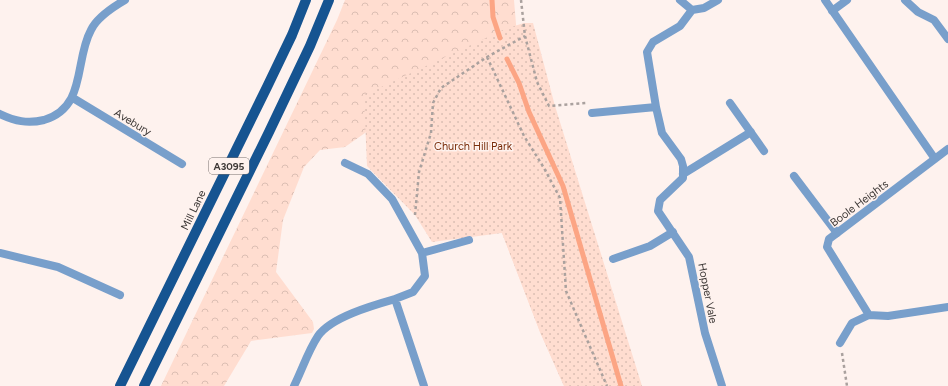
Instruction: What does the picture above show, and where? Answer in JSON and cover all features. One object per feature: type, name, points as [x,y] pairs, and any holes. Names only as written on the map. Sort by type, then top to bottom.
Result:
[{"type":"main road","name":"Mill Lane","points":[[120,386],[267,87],[292,35],[306,0]]},
{"type":"main road","name":"A3095","points":[[144,386],[269,132],[310,46],[329,0]]},
{"type":"street","points":[[0,114],[15,122],[35,122],[52,117],[73,98],[82,56],[91,29],[111,8],[125,0]]},
{"type":"street","points":[[680,0],[692,10]]},
{"type":"street","points":[[683,174],[681,159],[662,133],[656,107],[648,52],[653,42],[680,26],[692,10],[704,8],[718,0]]},
{"type":"street","points":[[825,0],[935,159]]},
{"type":"street","points":[[832,11],[847,0]]},
{"type":"street","points":[[905,0],[918,12],[934,20],[948,39]]},
{"type":"street","name":"Avebury","points":[[73,98],[182,164]]},
{"type":"street","points":[[730,103],[764,151]]},
{"type":"street","points":[[592,113],[656,107]]},
{"type":"street","name":"Hopper Vale","points":[[722,386],[705,334],[693,266],[690,257],[660,216],[658,203],[666,194],[680,183],[683,174],[751,132]]},
{"type":"street","name":"Boole Heights","points":[[869,315],[828,252],[827,247],[829,240],[948,149]]},
{"type":"street","points":[[294,386],[319,335],[329,326],[362,308],[395,299],[413,292],[425,276],[422,253],[408,225],[392,199],[368,174],[345,163]]},
{"type":"street","points":[[794,176],[837,233]]},
{"type":"street","points":[[613,259],[650,246],[673,232]]},
{"type":"street","points":[[422,253],[469,240]]},
{"type":"street","points":[[0,253],[58,267],[120,295]]},
{"type":"street","points":[[395,299],[424,386]]},
{"type":"street","points":[[840,343],[852,323],[869,315],[888,316],[948,307]]},
{"type":"path","points":[[521,0],[525,36],[537,82],[549,106],[592,102]]},
{"type":"path","points":[[408,225],[415,215],[419,172],[431,133],[433,103],[441,88],[487,57],[525,36]]},
{"type":"path","points":[[487,57],[524,136],[544,168],[560,198],[566,291],[607,386]]},
{"type":"path","points":[[840,343],[848,386]]},
{"type":"green space","points":[[345,0],[514,0],[518,48],[564,386],[540,332],[502,233],[377,116],[365,133],[345,147],[320,150],[304,167],[283,220],[276,272],[313,322],[314,329],[312,333],[251,341],[224,386],[161,386],[337,20]]},
{"type":"green space","name":"Church Hill Park","points":[[524,23],[533,23],[555,106],[642,386],[564,386],[540,332],[502,233],[432,242],[415,215],[367,166],[364,95],[505,29]]},
{"type":"waterway","points":[[492,0],[493,17],[500,38]]},
{"type":"waterway","points":[[507,59],[519,83],[529,112],[563,186],[621,386]]}]
